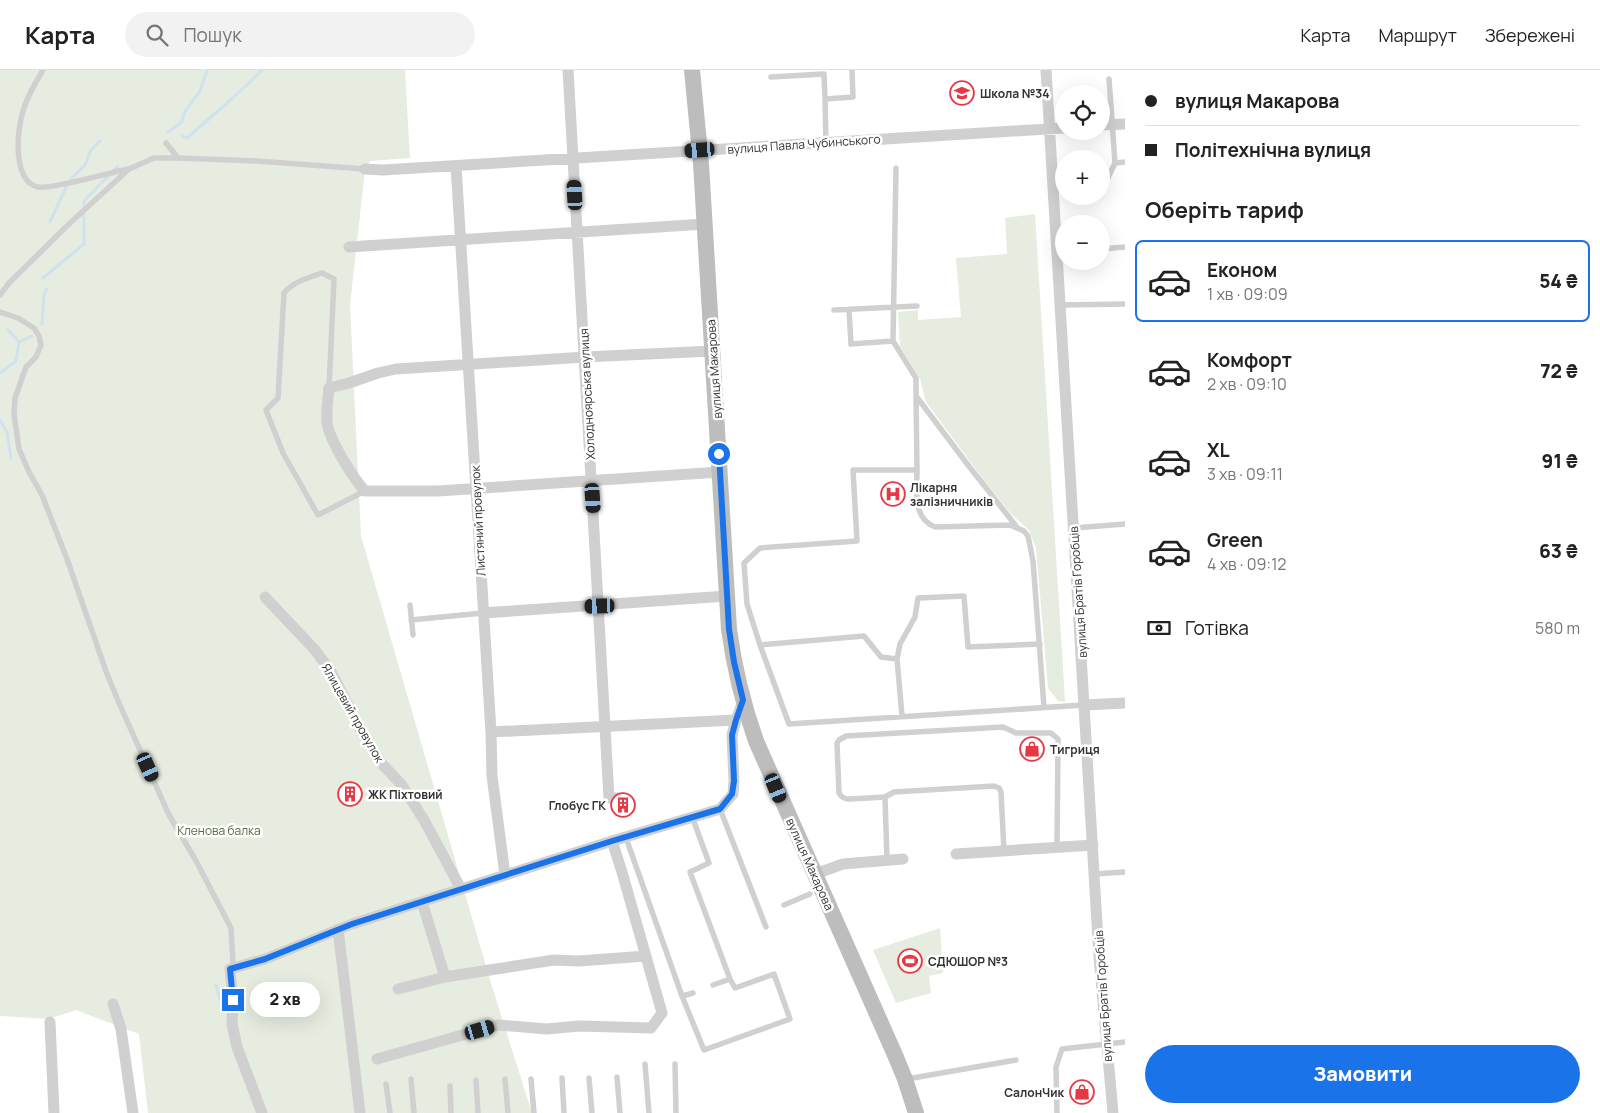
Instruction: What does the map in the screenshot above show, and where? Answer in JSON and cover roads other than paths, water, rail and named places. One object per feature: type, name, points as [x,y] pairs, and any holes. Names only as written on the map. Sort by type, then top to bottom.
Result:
[{"type":"street","name":"Холодноярська вулиця","points":[[568,70],[610,798],[620,798]]},
{"type":"street","name":"вулиця Макарова","points":[[692,70],[700,150],[732,651],[743,700],[756,741],[905,1079],[916,1113]]},
{"type":"street","name":"вулиця Братів Горобців","points":[[1046,70],[1050,128],[1055,161]]},
{"type":"street","points":[[1110,125],[1125,124]]},
{"type":"street","name":"вулиця Павла Чубинського","points":[[365,169],[383,170],[456,166],[1055,128]]},
{"type":"street","name":"Листяний провулок","points":[[456,166],[491,732],[492,776],[505,876]]},
{"type":"street","points":[[350,247],[705,224]]},
{"type":"street","name":"вулиця Братів Горобців","points":[[1061,270],[1061,305],[1094,874],[1113,1113]]},
{"type":"street","points":[[712,351],[468,364],[378,373],[328,388],[327,422],[329,430],[357,482],[365,491],[404,492],[476,489],[720,472]]},
{"type":"street","name":"Ялицевий провулок","points":[[265,596],[315,650],[330,670],[366,740],[382,764],[401,784],[424,820],[460,889]]},
{"type":"street","points":[[483,613],[727,596]]},
{"type":"street","points":[[262,1113],[237,1046],[232,1024],[233,1000],[230,969],[265,959],[338,929],[460,889],[612,841],[693,819],[720,809],[732,794],[734,787],[732,735],[743,700]]},
{"type":"street","points":[[1084,705],[1125,703]]},
{"type":"street","points":[[491,732],[736,720]]},
{"type":"street","points":[[377,1060],[498,1025],[547,1029],[579,1026],[651,1028],[662,1013],[612,841]]},
{"type":"street","points":[[956,854],[1093,845]]},
{"type":"street","points":[[815,874],[843,864],[903,859]]},
{"type":"street","points":[[422,902],[446,977]]},
{"type":"street","points":[[338,929],[360,1113]]},
{"type":"street","points":[[398,989],[446,977],[554,960],[579,961],[646,956]]},
{"type":"street","points":[[113,1004],[121,1029],[133,1113]]},
{"type":"street","points":[[50,1022],[54,1113]]},
{"type":"lane","points":[[43,70],[22,112],[18,140],[20,168],[29,183],[39,188],[129,169],[154,158],[257,161],[365,169]]},
{"type":"lane","points":[[825,99],[853,96],[852,70]]},
{"type":"lane","points":[[771,77],[824,74],[826,142]]},
{"type":"lane","points":[[1109,79],[1109,85]]},
{"type":"lane","points":[[1110,140],[1115,163],[1110,174]]},
{"type":"lane","points":[[166,144],[178,158]]},
{"type":"lane","points":[[1115,163],[1125,162]]},
{"type":"lane","points":[[896,168],[893,341],[916,378],[917,500],[920,516],[926,524],[935,527],[1004,524],[1016,526]]},
{"type":"lane","points":[[0,295],[9,283],[70,222],[129,169]]},
{"type":"lane","points":[[1110,248],[1125,247]]},
{"type":"lane","points":[[328,388],[334,279],[322,273],[289,286],[284,293],[278,398],[266,410],[284,453],[318,515],[365,491]]},
{"type":"lane","points":[[1061,305],[1125,304]]},
{"type":"lane","points":[[834,310],[917,306]]},
{"type":"lane","points":[[849,309],[851,344],[893,341]]},
{"type":"lane","points":[[0,312],[18,318],[34,328],[39,336],[40,345],[36,356],[26,368],[15,398],[14,414],[19,449],[42,496],[63,548],[119,703],[169,815],[195,859],[231,928],[233,962],[230,969]]},
{"type":"lane","points":[[916,396],[1016,526],[1028,536],[1032,552],[1044,708]]},
{"type":"lane","points":[[917,470],[854,470],[857,541],[760,548],[744,563],[747,604],[789,724],[1084,705]]},
{"type":"lane","points":[[1074,528],[1125,524]]},
{"type":"lane","points":[[902,716],[897,659],[900,644],[915,617],[918,598],[964,596],[968,647],[1040,644]]},
{"type":"lane","points":[[410,605],[413,634]]},
{"type":"lane","points":[[411,620],[483,613]]},
{"type":"lane","points":[[760,645],[864,636],[881,657],[897,659]]},
{"type":"lane","points":[[1004,851],[1001,792],[999,788],[894,792],[885,797],[845,799],[841,796],[840,792],[837,743],[841,737],[1003,728],[1016,733],[1051,733],[1058,739],[1057,847]]},
{"type":"lane","points":[[885,797],[887,860]]},
{"type":"lane","points":[[720,809],[766,927]]},
{"type":"lane","points":[[626,838],[682,996],[704,1050],[790,1019],[774,974],[735,988],[730,979],[690,872],[709,862],[693,819]]},
{"type":"lane","points":[[1094,874],[1125,872]]},
{"type":"lane","points":[[784,906],[810,894]]},
{"type":"lane","points":[[713,986],[730,979]]},
{"type":"lane","points":[[682,996],[693,993]]},
{"type":"lane","points":[[1057,1113],[1056,1067],[1062,1049],[1125,1042]]},
{"type":"lane","points":[[905,1079],[1016,1060]]},
{"type":"lane","points":[[645,1064],[649,1113]]},
{"type":"lane","points":[[674,1064],[676,1113]]},
{"type":"lane","points":[[617,1077],[620,1113]]},
{"type":"lane","points":[[562,1078],[564,1113]]},
{"type":"lane","points":[[589,1078],[592,1113]]},
{"type":"lane","points":[[411,1079],[414,1113]]},
{"type":"lane","points":[[505,1079],[508,1113]]},
{"type":"lane","points":[[531,1079],[534,1113]]},
{"type":"lane","points":[[476,1080],[478,1113]]},
{"type":"lane","points":[[386,1084],[390,1113]]},
{"type":"lane","points":[[450,1086],[451,1113]]},
{"type":"waterway","points":[[168,132],[182,122],[184,113],[200,91],[207,70]]},
{"type":"waterway","points":[[183,136],[187,138],[262,70]]},
{"type":"waterway","points":[[50,222],[69,181],[85,165],[91,150],[100,141]]},
{"type":"waterway","points":[[43,278],[84,244],[84,201],[118,166]]},
{"type":"waterway","points":[[42,324],[44,295],[47,289]]},
{"type":"waterway","points":[[8,330],[19,342]]},
{"type":"waterway","points":[[0,373],[16,361],[19,342],[32,336]]},
{"type":"waterway","points":[[0,420],[7,432],[11,458]]},
{"type":"waterway","points":[[216,985],[220,1000]]},
{"type":"place","name":"Школа №34","points":[[962,93]]},
{"type":"place","name":"Лікарня залізничників","points":[[893,494]]},
{"type":"place","name":"Тигриця","points":[[1032,749]]},
{"type":"place","name":"ЖК Піхтовий","points":[[350,794]]},
{"type":"place","name":"Глобус ГК","points":[[623,805]]},
{"type":"place","name":"СДЮШОР №3","points":[[910,961]]},
{"type":"place","name":"СалонЧик","points":[[1082,1092]]},
{"type":"park label","name":"Кленова балка","points":[[219,830]]}]
